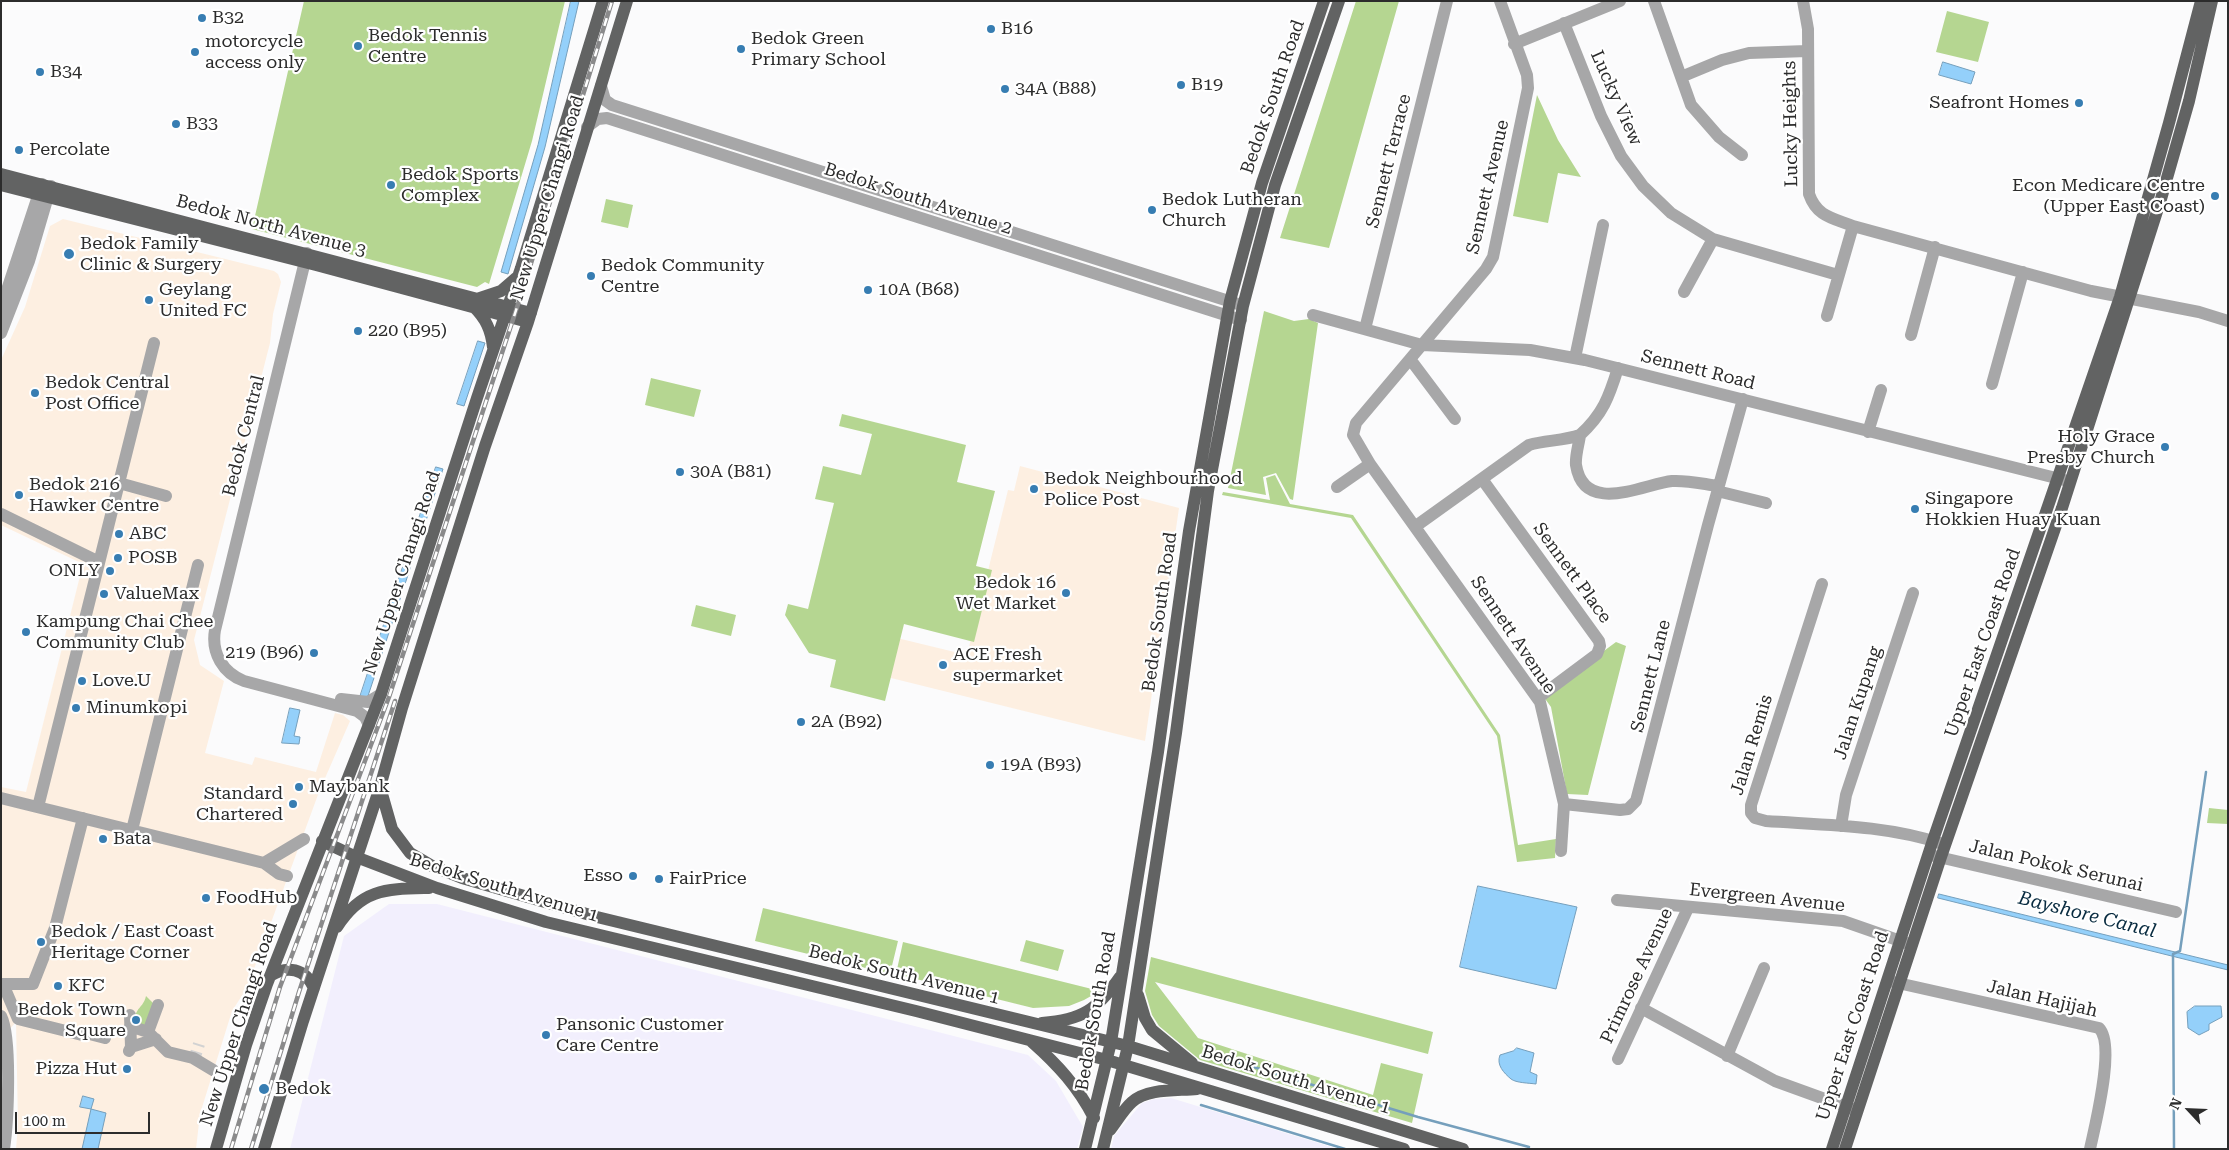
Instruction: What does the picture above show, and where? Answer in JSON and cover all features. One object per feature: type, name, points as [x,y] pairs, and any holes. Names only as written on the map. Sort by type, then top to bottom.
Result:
[{"type":"main road","name":"New Upper Changi Road","points":[[216,1149],[246,1045],[270,976],[381,694],[519,275],[603,1]]},
{"type":"main road","name":"New Upper Changi Road","points":[[264,1149],[329,938],[380,787],[405,699],[485,446],[529,318],[627,1]]},
{"type":"main road","name":"Bedok South Road","points":[[1103,1149],[1124,1065],[1137,990],[1227,316],[1262,183],[1324,1]]},
{"type":"main road","name":"Bedok South Road","points":[[1085,1149],[1111,1042],[1123,973],[1189,531],[1209,455],[1243,306],[1275,185],[1339,1]]},
{"type":"main road","name":"Upper East Coast Road","points":[[2124,298],[2201,1]]},
{"type":"main road","name":"Upper East Coast Road","points":[[1845,1149],[1912,945],[1939,842],[2065,480],[2124,298],[2161,199],[2189,101],[2212,1]]},
{"type":"main road","name":"Bedok North Avenue 3","points":[[1,174],[45,190],[529,318]]},
{"type":"main road","name":"Bedok North Avenue 3","points":[[1,185],[45,190]]},
{"type":"main road","points":[[493,350],[488,326],[476,303],[501,291],[519,275]]},
{"type":"main road","name":"Bedok South Avenue 1","points":[[380,787],[392,829],[410,854],[432,866],[462,878],[597,917],[1030,1024],[1128,1046],[1463,1149]]},
{"type":"main road","name":"Bedok South Avenue 1","points":[[322,842],[437,888],[592,935],[916,1011],[1107,1060],[1404,1149]]},
{"type":"main road","name":"Upper East Coast Road","points":[[1832,1149],[1899,941],[1935,856]]},
{"type":"main road","points":[[329,938],[344,916],[360,900],[370,894],[385,890],[437,888]]},
{"type":"main road","points":[[270,976],[281,970],[298,971],[311,980],[314,988]]},
{"type":"main road","points":[[1030,1024],[1065,1021],[1080,1016],[1103,999],[1123,973]]},
{"type":"main road","points":[[1137,990],[1145,1018],[1152,1030],[1198,1068]]},
{"type":"main road","points":[[1030,1041],[1061,1068],[1078,1090],[1094,1118]]},
{"type":"main road","points":[[1107,1134],[1136,1099],[1154,1093],[1204,1088]]},
{"type":"main road","points":[[1852,1129],[1857,1149]]},
{"type":"street","name":"Sennett Terrace","points":[[1365,329],[1447,1]]},
{"type":"street","name":"Sennett Avenue","points":[[1500,1],[1526,75],[1528,88],[1494,257],[1486,269],[1356,423],[1354,429],[1355,439],[1370,464],[1538,698],[1544,714],[1564,804],[1560,851]]},
{"type":"street","points":[[1514,44],[1564,23],[1597,5],[1620,1]]},
{"type":"street","points":[[1654,1],[1691,105],[1719,137],[1742,155]]},
{"type":"street","name":"Lucky Heights","points":[[1803,1],[1808,28],[1809,194],[1813,205],[1819,212],[1854,226],[2023,272],[2124,298],[2199,312],[2228,321]]},
{"type":"street","name":"Lucky View","points":[[1564,23],[1601,116],[1621,156],[1643,186],[1671,213],[1713,240],[1838,276]]},
{"type":"street","points":[[1680,77],[1722,60],[1749,53],[1807,51]]},
{"type":"street","name":"Bedok South Avenue 2","points":[[601,86],[605,100],[612,105],[1243,306]]},
{"type":"street","name":"Bedok South Avenue 2","points":[[587,127],[598,119],[607,118],[1240,320]]},
{"type":"street","points":[[1,308],[45,190]]},
{"type":"street","points":[[1,333],[29,261],[45,190]]},
{"type":"street","points":[[1575,358],[1603,225]]},
{"type":"street","points":[[1827,316],[1854,226]]},
{"type":"street","points":[[1684,292],[1713,240]]},
{"type":"street","points":[[1911,335],[1934,247]]},
{"type":"street","name":"Bedok Central","points":[[305,258],[214,634],[215,651],[221,664],[232,675],[244,681],[357,711],[363,715],[369,725]]},
{"type":"street","points":[[1992,384],[2023,272]]},
{"type":"street","name":"Sennett Road","points":[[1313,315],[1422,344],[1530,350],[1575,358],[2065,480]]},
{"type":"street","points":[[38,807],[154,343]]},
{"type":"street","points":[[1410,358],[1456,419]]},
{"type":"street","points":[[1416,526],[1529,445],[1550,440],[1568,439],[1580,435],[1594,422],[1603,409],[1611,393],[1618,368]]},
{"type":"street","points":[[1868,432],[1881,390]]},
{"type":"street","name":"Sennett Lane","points":[[1564,804],[1620,810],[1628,809],[1636,801],[1743,399]]},
{"type":"street","points":[[1580,435],[1576,464],[1580,476],[1586,485],[1599,492],[1615,495],[1671,481],[1718,489],[1766,503]]},
{"type":"street","points":[[1337,487],[1370,464]]},
{"type":"street","name":"Sennett Place","points":[[1482,479],[1599,641],[1600,646],[1597,654],[1538,698]]},
{"type":"street","points":[[119,483],[166,496]]},
{"type":"street","points":[[1,514],[99,562]]},
{"type":"street","points":[[132,830],[198,565]]},
{"type":"street","name":"Jalan Remis","points":[[1822,584],[1750,808],[1752,816],[1766,821],[1841,826],[1901,834],[1939,842]]},
{"type":"street","name":"Jalan Kupang","points":[[1841,826],[1846,795],[1913,592]]},
{"type":"street","name":"Bedok Central","points":[[217,627],[217,644],[220,657],[228,668],[242,676],[278,686],[363,703],[373,701],[381,694]]},
{"type":"street","points":[[1,798],[264,862],[279,874],[287,876]]},
{"type":"street","points":[[82,818],[55,928],[33,984],[2,984],[18,1019],[108,1038]]},
{"type":"street","points":[[264,862],[304,839]]},
{"type":"street","name":"Jalan Pokok Serunai","points":[[1935,856],[2176,912]]},
{"type":"street","name":"Evergreen Avenue","points":[[1617,900],[1843,922],[1912,945]]},
{"type":"street","name":"Primrose Avenue","points":[[1618,1059],[1688,908]]},
{"type":"street","points":[[1727,1056],[1764,968]]},
{"type":"street","name":"Jalan Hajijah","points":[[1886,981],[2099,1028],[2106,1039],[2106,1049],[2102,1087],[2090,1149]]},
{"type":"street","points":[[158,1005],[152,1035],[130,1049],[130,1021],[152,1035],[168,1052],[193,1058],[213,1070]]},
{"type":"street","points":[[1641,1008],[1775,1081],[1858,1111]]},
{"type":"street","points":[[1,1016],[5,1027],[6,1053],[7,1115],[4,1149]]},
{"type":"shaded area","points":[[63,219],[274,271],[278,274],[281,282],[273,314],[270,343],[194,640],[200,665],[224,681],[205,753],[252,765],[255,757],[316,772],[335,713],[343,715],[350,721],[319,792],[247,988],[232,1011],[200,1114],[196,1149],[16,1149],[18,1125],[16,1022],[1,1039],[1,787],[26,792],[83,564],[1,525],[1,360],[25,307],[50,226]]},
{"type":"shaded area","points":[[1020,466],[1179,508],[1145,741],[887,677],[897,638],[967,655],[1008,490],[1014,491]]},
{"type":"shaded area","points":[[389,904],[437,904],[1028,1055],[1056,1081],[1083,1127],[1077,1149],[290,1149],[344,936]]},
{"type":"shaded area","points":[[1171,1098],[1338,1149],[1111,1149],[1114,1136],[1142,1103],[1154,1099]]},
{"type":"green space","name":"Bedok Sports Complex","points":[[304,1],[565,1],[532,141],[489,284],[485,282],[477,287],[252,229]]},
{"type":"green space","points":[[1356,1],[1399,1],[1329,248],[1280,238]]},
{"type":"green space","points":[[1947,11],[1989,22],[1978,62],[1936,52]]},
{"type":"green space","points":[[1537,95],[1558,140],[1581,177],[1558,173],[1548,223],[1513,216]]},
{"type":"green space","points":[[606,199],[633,205],[628,228],[601,222]]},
{"type":"green space","points":[[1264,311],[1294,321],[1309,319],[1318,323],[1293,500],[1290,499],[1276,473],[1263,477],[1266,495],[1228,488]]},
{"type":"green space","points":[[651,378],[701,390],[694,417],[645,405]]},
{"type":"green space","points":[[842,414],[966,445],[957,482],[995,491],[976,566],[992,570],[974,642],[904,624],[885,701],[830,687],[836,660],[809,653],[785,615],[788,604],[808,609],[834,503],[815,499],[823,466],[861,475],[872,434],[839,426]]},
{"type":"green space","points":[[1275,475],[1290,504],[1353,515],[1500,735],[1518,845],[1556,839],[1555,858],[1517,862],[1497,736],[1351,518],[1222,495],[1223,492],[1270,500],[1266,478]]},
{"type":"green space","points":[[696,605],[736,615],[731,636],[691,626]]},
{"type":"green space","points":[[1616,642],[1626,646],[1588,795],[1567,794],[1551,707],[1543,696]]},
{"type":"green space","points":[[2209,808],[2228,810],[2228,824],[2207,823]]},
{"type":"green space","points":[[763,908],[898,941],[890,974],[755,941]]},
{"type":"green space","points":[[1026,940],[1064,950],[1058,971],[1020,961]]},
{"type":"green space","points":[[903,942],[1100,991],[1069,1006],[1033,1008],[896,974]]},
{"type":"green space","points":[[1151,957],[1433,1032],[1428,1054],[1155,982],[1198,1038],[1373,1095],[1381,1063],[1423,1074],[1412,1123],[1200,1060],[1159,1026],[1152,1015],[1145,991]]},
{"type":"green space","points":[[146,996],[155,1005],[146,1028],[134,1024],[137,1011]]},
{"type":"water","points":[[571,1],[579,1],[545,147],[508,274],[501,272],[538,145]]},
{"type":"water","points":[[1943,62],[1975,72],[1971,84],[1939,75]]},
{"type":"water","points":[[478,341],[485,343],[464,406],[457,404]]},
{"type":"water","points":[[436,467],[443,469],[367,699],[360,697]]},
{"type":"water","points":[[290,708],[300,710],[294,736],[300,737],[299,744],[282,743]]},
{"type":"water","points":[[1478,886],[1577,907],[1556,989],[1460,967]]},
{"type":"water","points":[[1939,894],[2228,965],[2228,970],[1938,898]]},
{"type":"water","points":[[2195,1006],[2221,1006],[2222,1017],[2209,1024],[2209,1030],[2199,1035],[2188,1028],[2187,1012]]},
{"type":"water","points":[[1517,1048],[1534,1053],[1530,1072],[1537,1075],[1536,1084],[1513,1080],[1501,1068],[1499,1062],[1500,1055]]},
{"type":"water","points":[[83,1096],[94,1099],[91,1109],[80,1107]]},
{"type":"water","points":[[91,1109],[106,1113],[98,1149],[82,1149]]},
{"type":"waterway","name":"Bayshore Canal","points":[[2174,1149],[2173,954],[2180,951],[2206,772]]},
{"type":"waterway","points":[[1224,1058],[1418,1117],[1529,1147]]},
{"type":"waterway","points":[[1201,1105],[1345,1149]]},
{"type":"tunnel","points":[[193,1063],[199,1044]]},
{"type":"railway","points":[[231,1149],[280,987],[389,697],[524,286],[612,1]]},
{"type":"railway","points":[[251,1149],[299,992],[395,701]]},
{"type":"place","name":"B32","points":[[202,18]]},
{"type":"place","name":"B16","points":[[991,29]]},
{"type":"place","name":"Bedok Tennis Centre","points":[[358,46]]},
{"type":"place","name":"Bedok Green Primary School","points":[[741,49]]},
{"type":"place","name":"motorcycle access only","points":[[195,52]]},
{"type":"place","name":"B34","points":[[40,72]]},
{"type":"place","name":"B19","points":[[1181,85]]},
{"type":"place","name":"34A (B88)","points":[[1005,89]]},
{"type":"place","name":"Seafront Homes","points":[[2079,103]]},
{"type":"place","name":"B33","points":[[176,124]]},
{"type":"place","name":"Percolate","points":[[19,150]]},
{"type":"place","name":"Bedok Sports Complex","points":[[391,185]]},
{"type":"place","name":"Econ Medicare Centre (Upper East Coast)","points":[[2215,196]]},
{"type":"place","name":"Bedok Lutheran Church","points":[[1152,210]]},
{"type":"place","name":"Bedok Family Clinic & Surgery","points":[[69,254]]},
{"type":"place","name":"Bedok Community Centre","points":[[591,276]]},
{"type":"place","name":"10A (B68)","points":[[868,290]]},
{"type":"place","name":"Geylang United FC","points":[[149,300]]},
{"type":"place","name":"220 (B95)","points":[[358,331]]},
{"type":"place","name":"Bedok Central Post Office","points":[[35,393]]},
{"type":"place","name":"Holy Grace Presby Church","points":[[2165,447]]},
{"type":"place","name":"30A (B81)","points":[[680,472]]},
{"type":"place","name":"Bedok Neighbourhood Police Post","points":[[1034,489]]},
{"type":"place","name":"Bedok 216 Hawker Centre","points":[[19,495]]},
{"type":"place","name":"Singapore Hokkien Huay Kuan","points":[[1915,509]]},
{"type":"place","name":"ABC","points":[[119,534]]},
{"type":"place","name":"POSB","points":[[118,558]]},
{"type":"place","name":"ONLY","points":[[110,571]]},
{"type":"place","name":"Bedok 16 Wet Market","points":[[1066,593]]},
{"type":"place","name":"ValueMax","points":[[104,594]]},
{"type":"place","name":"Kampung Chai Chee Community Club","points":[[26,632]]},
{"type":"place","name":"219 (B96)","points":[[314,653]]},
{"type":"place","name":"ACE Fresh supermarket","points":[[943,665]]},
{"type":"place","name":"Love.U","points":[[82,681]]},
{"type":"place","name":"Minumkopi","points":[[76,708]]},
{"type":"place","name":"2A (B92)","points":[[801,722]]},
{"type":"place","name":"19A (B93)","points":[[990,765]]},
{"type":"place","name":"Maybank","points":[[299,787]]},
{"type":"place","name":"Standard Chartered","points":[[293,804]]},
{"type":"place","name":"Bata","points":[[103,839]]},
{"type":"place","name":"Esso","points":[[633,876]]},
{"type":"place","name":"FairPrice","points":[[659,879]]},
{"type":"place","name":"FoodHub","points":[[206,898]]},
{"type":"place","name":"Bedok / East Coast Heritage Corner","points":[[41,942]]},
{"type":"place","name":"KFC","points":[[58,986]]},
{"type":"place","name":"Bedok Town Square","points":[[136,1020]]},
{"type":"place","name":"Pansonic Customer Care Centre","points":[[546,1035]]},
{"type":"place","name":"Pizza Hut","points":[[127,1069]]},
{"type":"place","name":"Bedok","points":[[264,1089]]}]
